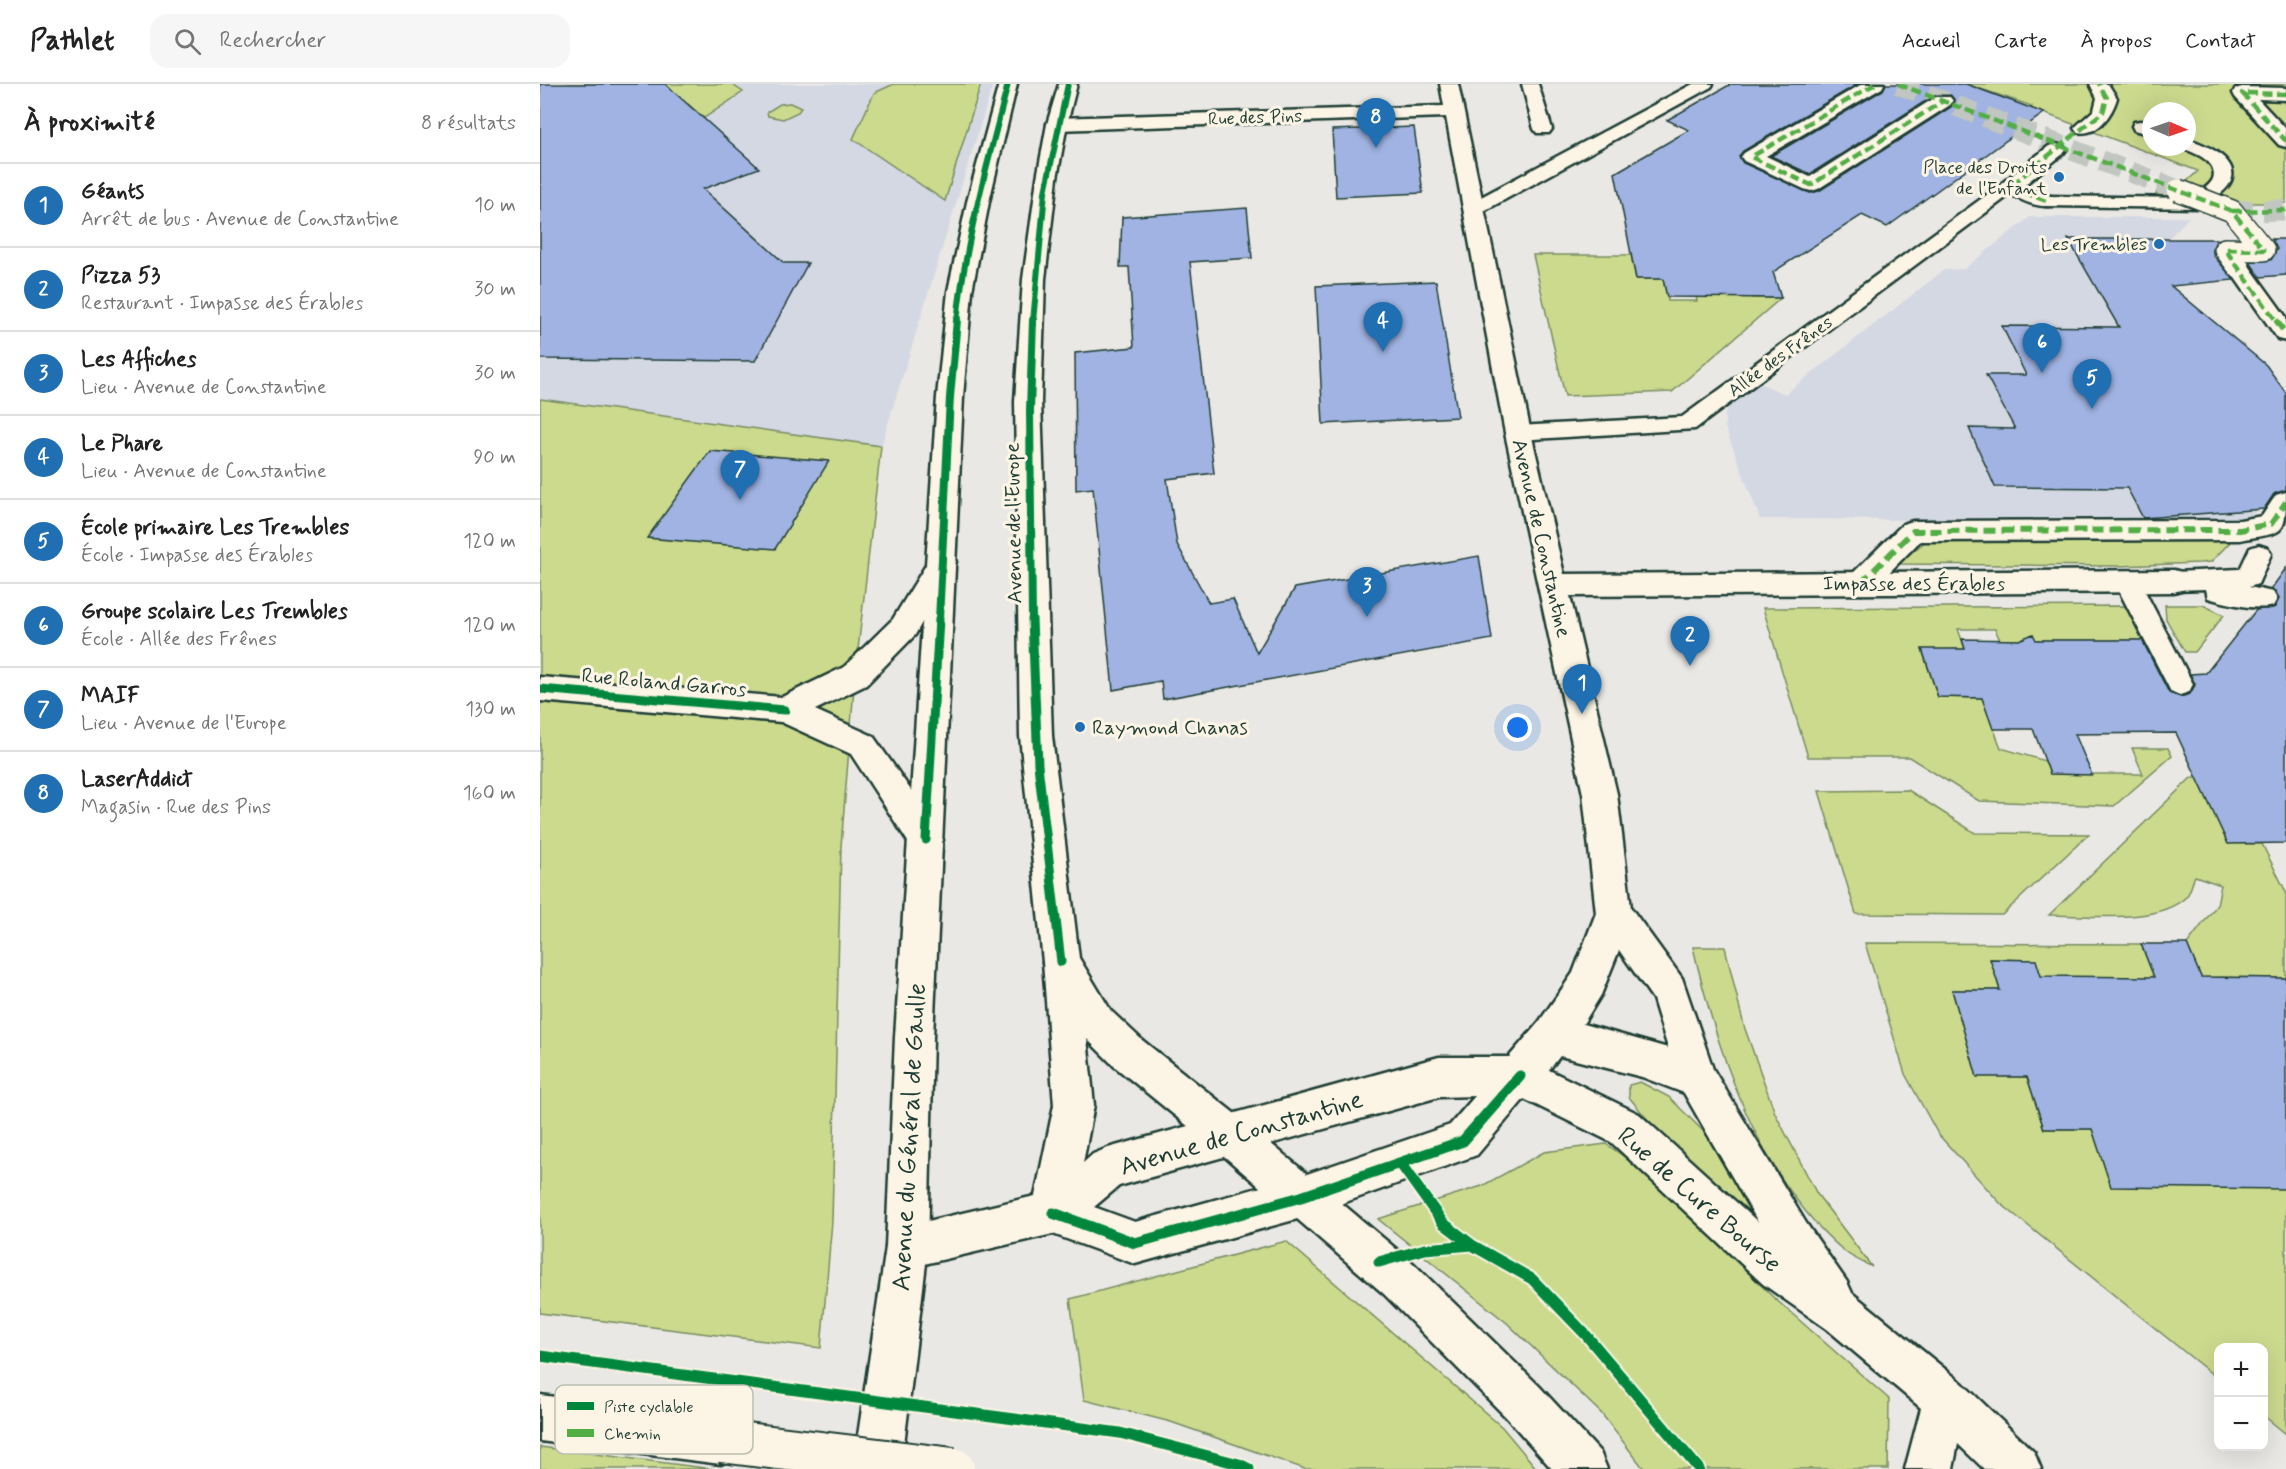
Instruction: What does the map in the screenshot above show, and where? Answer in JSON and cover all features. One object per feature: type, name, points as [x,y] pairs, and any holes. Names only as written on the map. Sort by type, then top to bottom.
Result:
[{"type":"street","points":[[926,840],[950,397],[960,291],[978,202],[1008,84]]},
{"type":"street","name":"Avenue de l'Europe","points":[[1053,1213],[1074,1105],[1036,736],[1028,401],[1034,279],[1057,124],[1068,84]]},
{"type":"street","name":"Avenue de Constantine","points":[[1053,1213],[1136,1243],[1301,1197],[1463,1141],[1553,1035],[1588,983],[1614,912],[1600,794],[1518,433],[1449,84]]},
{"type":"street","points":[[1875,84],[1751,158],[1811,185],[1943,101]]},
{"type":"street","points":[[2084,128],[2103,112],[2107,98],[2099,84]]},
{"type":"street","points":[[2286,94],[2242,93],[2286,141]]},
{"type":"street","name":"Rue des Pins","points":[[1057,124],[1454,111]]},
{"type":"street","name":"Allée des Frênes","points":[[2009,188],[2056,150]]},
{"type":"street","points":[[2009,188],[2046,201]]},
{"type":"street","points":[[2178,190],[2232,211],[2264,250],[2225,249],[2286,334]]},
{"type":"street","points":[[1861,583],[1913,531],[2240,530],[2271,524],[2286,502]]},
{"type":"street","points":[[785,710],[855,676],[904,627],[942,562]]},
{"type":"street","name":"Impasse des Érables","points":[[1553,585],[2174,581]]},
{"type":"street","name":"Rue Roland Garros","points":[[540,689],[785,710],[862,745],[926,840]]},
{"type":"street","name":"Avenue du Général de Gaulle","points":[[865,1464],[907,1247],[914,1037],[926,840]]},
{"type":"street","name":"Rue de Cure Bourse","points":[[1614,912],[1669,991],[1697,1078],[1791,1238],[1843,1313]]},
{"type":"street","points":[[1060,962],[1098,1024],[1128,1053],[1230,1135],[1399,1279],[1523,1402],[1583,1469]]},
{"type":"street","points":[[1553,1035],[1642,1058],[1697,1078]]},
{"type":"street","name":"Avenue de Constantine","points":[[907,1247],[1053,1213],[1108,1169],[1439,1077],[1520,1076]]},
{"type":"street","name":"Rue de Cure Bourse","points":[[1520,1076],[1625,1128],[1778,1269],[1843,1313],[1946,1399],[2017,1469]]},
{"type":"street","points":[[1929,1469],[1946,1399]]},
{"type":"street","points":[[540,1418],[555,1420]]},
{"type":"street","points":[[753,1445],[953,1469]]},
{"type":"lane","points":[[1530,84],[1543,129]]},
{"type":"lane","points":[[1475,208],[1705,84]]},
{"type":"lane","points":[[2046,201],[2196,204],[2222,183],[2224,171],[2220,163],[2196,148]]},
{"type":"lane","name":"Allée des Frênes","points":[[1518,433],[1687,424],[2009,188]]},
{"type":"lane","name":"Impasse des Érables","points":[[2174,581],[2249,578],[2259,554]]},
{"type":"lane","points":[[2127,581],[2180,684]]},
{"type":"lane","points":[[2174,581],[2223,592],[2258,607]]},
{"type":"shaded area","points":[[540,84],[993,84],[881,446],[855,676],[841,846],[832,1221],[540,1216]]},
{"type":"shaded area","points":[[2030,217],[2189,217],[2168,239],[2226,268],[2235,280],[2172,287],[2266,365],[2286,393],[2286,473],[2247,522],[1760,519],[1725,427],[1725,414],[1730,401],[1755,381],[1785,394],[1944,270],[1964,269]]},
{"type":"green space","points":[[569,84],[731,84],[743,92],[704,118],[688,104],[540,89]]},
{"type":"green space","points":[[894,84],[981,84],[945,201],[853,139],[874,93]]},
{"type":"green space","points":[[1966,84],[2286,84],[2286,123],[2281,123],[2286,129],[2286,203],[2240,203],[2204,188],[2190,201],[2156,194],[2158,191],[2171,196],[2198,171],[2158,156],[2196,156],[2196,102],[2142,102],[2142,150],[2030,108],[2032,106]]},
{"type":"green space","points":[[790,103],[801,108],[798,112],[783,119],[768,116],[767,112],[780,104]]},
{"type":"green space","points":[[1533,255],[1631,255],[1636,279],[1663,279],[1668,301],[1697,301],[1693,279],[1746,279],[1752,298],[1781,298],[1672,392],[1565,396]]},
{"type":"green space","points":[[540,399],[881,446],[855,676],[841,846],[832,1221],[821,1348],[540,1313]]},
{"type":"green space","points":[[1930,538],[2232,540],[2211,562],[2200,563],[2118,566],[1897,564]]},
{"type":"green space","points":[[2165,605],[2203,605],[2224,615],[2195,652],[2185,652],[2166,619]]},
{"type":"green space","points":[[2130,606],[2146,640],[2000,640],[1995,629],[1958,629],[1965,649],[1922,650],[1938,697],[1982,698],[2001,748],[2045,761],[2050,774],[2143,774],[2132,748],[2168,748],[2172,756],[2114,806],[1979,801],[1909,757],[1808,757],[1763,608]]},
{"type":"green space","points":[[2191,778],[2229,778],[2228,843],[2262,844],[2286,892],[2286,978],[2201,977],[2187,944],[2217,905],[2221,885],[2195,876],[2186,897],[2158,912],[2101,917],[2049,915]]},
{"type":"green space","points":[[1908,790],[1975,833],[2089,834],[2002,915],[1856,914],[1819,791]]},
{"type":"green space","points":[[1865,943],[2141,944],[2154,977],[2046,991],[2035,960],[1991,959],[2000,990],[1952,990],[1977,1076],[2027,1077],[2044,1129],[2092,1129],[2286,1189],[2286,1434],[2268,1419],[2268,1343],[2214,1343],[2214,1376],[2000,1203],[1938,1134],[1905,1074]]},
{"type":"green space","points":[[1693,947],[1725,947],[1744,1026],[1775,1113],[1817,1194],[1872,1267],[1847,1253],[1814,1221],[1788,1187],[1765,1151],[1729,1071],[1715,1030]]},
{"type":"green space","points":[[1640,1082],[1669,1097],[1708,1136],[1745,1200],[1784,1254],[1660,1135],[1629,1097],[1629,1085]]},
{"type":"green space","points":[[1606,1144],[1649,1174],[1773,1297],[1889,1399],[1888,1469],[1644,1469],[1601,1413],[1507,1323],[1378,1219],[1482,1186],[1544,1152]]},
{"type":"green space","points":[[1286,1241],[1502,1427],[1537,1469],[1305,1469],[1171,1422],[1084,1400],[1070,1299]]},
{"type":"green space","points":[[540,1447],[555,1449],[555,1454],[595,1454],[713,1469],[540,1469]]},
{"type":"building","points":[[540,84],[665,84],[759,168],[703,189],[784,263],[808,263],[755,361],[540,359]]},
{"type":"building","points":[[1731,84],[1858,84],[1743,151],[1739,156],[1743,163],[1810,193],[1819,191],[1951,107],[1955,101],[1950,95],[1935,95],[1810,174],[1771,156],[1883,90],[1886,84],[1966,84],[2044,113],[1887,227],[1862,215],[1773,272],[1781,298],[1667,297],[1663,279],[1636,279],[1615,173],[1689,130],[1667,120]]},
{"type":"building","points":[[1414,127],[1423,193],[1336,197],[1332,130]]},
{"type":"building","points":[[1247,208],[1252,258],[1190,262],[1214,473],[1167,479],[1177,544],[1209,603],[1233,599],[1257,653],[1295,588],[1479,556],[1492,639],[1163,699],[1161,681],[1113,690],[1093,488],[1076,490],[1075,353],[1134,347],[1129,267],[1120,267],[1122,217]]},
{"type":"building","points":[[2068,239],[2217,239],[2212,249],[2214,256],[2234,280],[2171,286],[2266,365],[2286,393],[2286,490],[2274,494],[2264,509],[2143,518],[2127,488],[1995,487],[1969,428],[2015,429],[1986,375],[2026,375],[2002,326],[2119,327]]},
{"type":"building","points":[[2272,239],[2286,239],[2286,275],[2260,277],[2250,262],[2271,260],[2277,249]]},
{"type":"building","points":[[1436,281],[1458,417],[1323,424],[1316,286]]},
{"type":"building","points":[[710,451],[829,461],[775,549],[647,538]]},
{"type":"building","points":[[2286,568],[2286,843],[2228,844],[2176,733],[2075,734],[2092,775],[2050,774],[2033,729],[1993,729],[1982,698],[1938,697],[1922,649],[1965,649],[1962,639],[2019,640],[2033,634],[2036,640],[2142,640],[2169,693],[2181,697],[2190,694],[2195,685],[2190,674],[2206,673],[2256,610],[2275,607],[2279,598],[2271,589]]},
{"type":"building","points":[[2141,944],[2187,944],[2201,977],[2286,978],[2286,1189],[2111,1187],[2092,1129],[2044,1129],[2027,1077],[1977,1077],[1952,990],[2000,990],[1990,959],[2036,960],[2041,976],[2154,977]]},
{"type":"tunnel","points":[[1898,84],[2178,190]]},
{"type":"tunnel","points":[[2232,211],[2286,210]]},
{"type":"marked path","points":[[1875,84],[1751,157],[1811,185],[1943,101]]},
{"type":"marked path","points":[[1898,84],[2232,211],[2264,250],[2225,249],[2286,334]]},
{"type":"marked path","points":[[2046,201],[2009,187],[2103,112],[2107,98],[2099,84]]},
{"type":"marked path","points":[[2286,94],[2242,93],[2286,141]]},
{"type":"marked path","points":[[2232,211],[2286,210]]},
{"type":"marked path","points":[[1861,583],[1913,531],[2240,530],[2271,524],[2286,502]]},
{"type":"cycle path","points":[[926,840],[950,397],[960,291],[978,202],[1008,84]]},
{"type":"cycle path","points":[[1061,962],[1044,821],[1034,710],[1030,410],[1038,246],[1045,192],[1068,84]]},
{"type":"cycle path","points":[[540,689],[785,710]]},
{"type":"cycle path","points":[[1053,1213],[1135,1243],[1301,1197],[1463,1141],[1520,1076]]},
{"type":"cycle path","points":[[1400,1163],[1443,1223],[1472,1245],[1532,1279],[1586,1335],[1699,1469]]},
{"type":"cycle path","points":[[1379,1262],[1425,1249],[1472,1245]]},
{"type":"cycle path","points":[[540,1356],[1120,1433],[1239,1464],[1249,1469]]},
{"type":"place","name":"LaserAddict","points":[[1376,148]]},
{"type":"place","name":"Place des Droits de l'Enfant","points":[[2059,177]]},
{"type":"place","name":"Les Trembles","points":[[2159,244]]},
{"type":"place","name":"Le Phare","points":[[1383,352]]},
{"type":"place","name":"Groupe scolaire Les Trembles","points":[[2042,373]]},
{"type":"place","name":"École primaire Les Trembles","points":[[2092,409]]},
{"type":"place","name":"MAIF","points":[[740,500]]},
{"type":"place","name":"Les Affiches","points":[[1367,617]]},
{"type":"place","name":"Pizza 53","points":[[1690,666]]},
{"type":"place","name":"Géants","points":[[1582,714]]},
{"type":"place","name":"Raymond Chanas","points":[[1080,727]]}]
